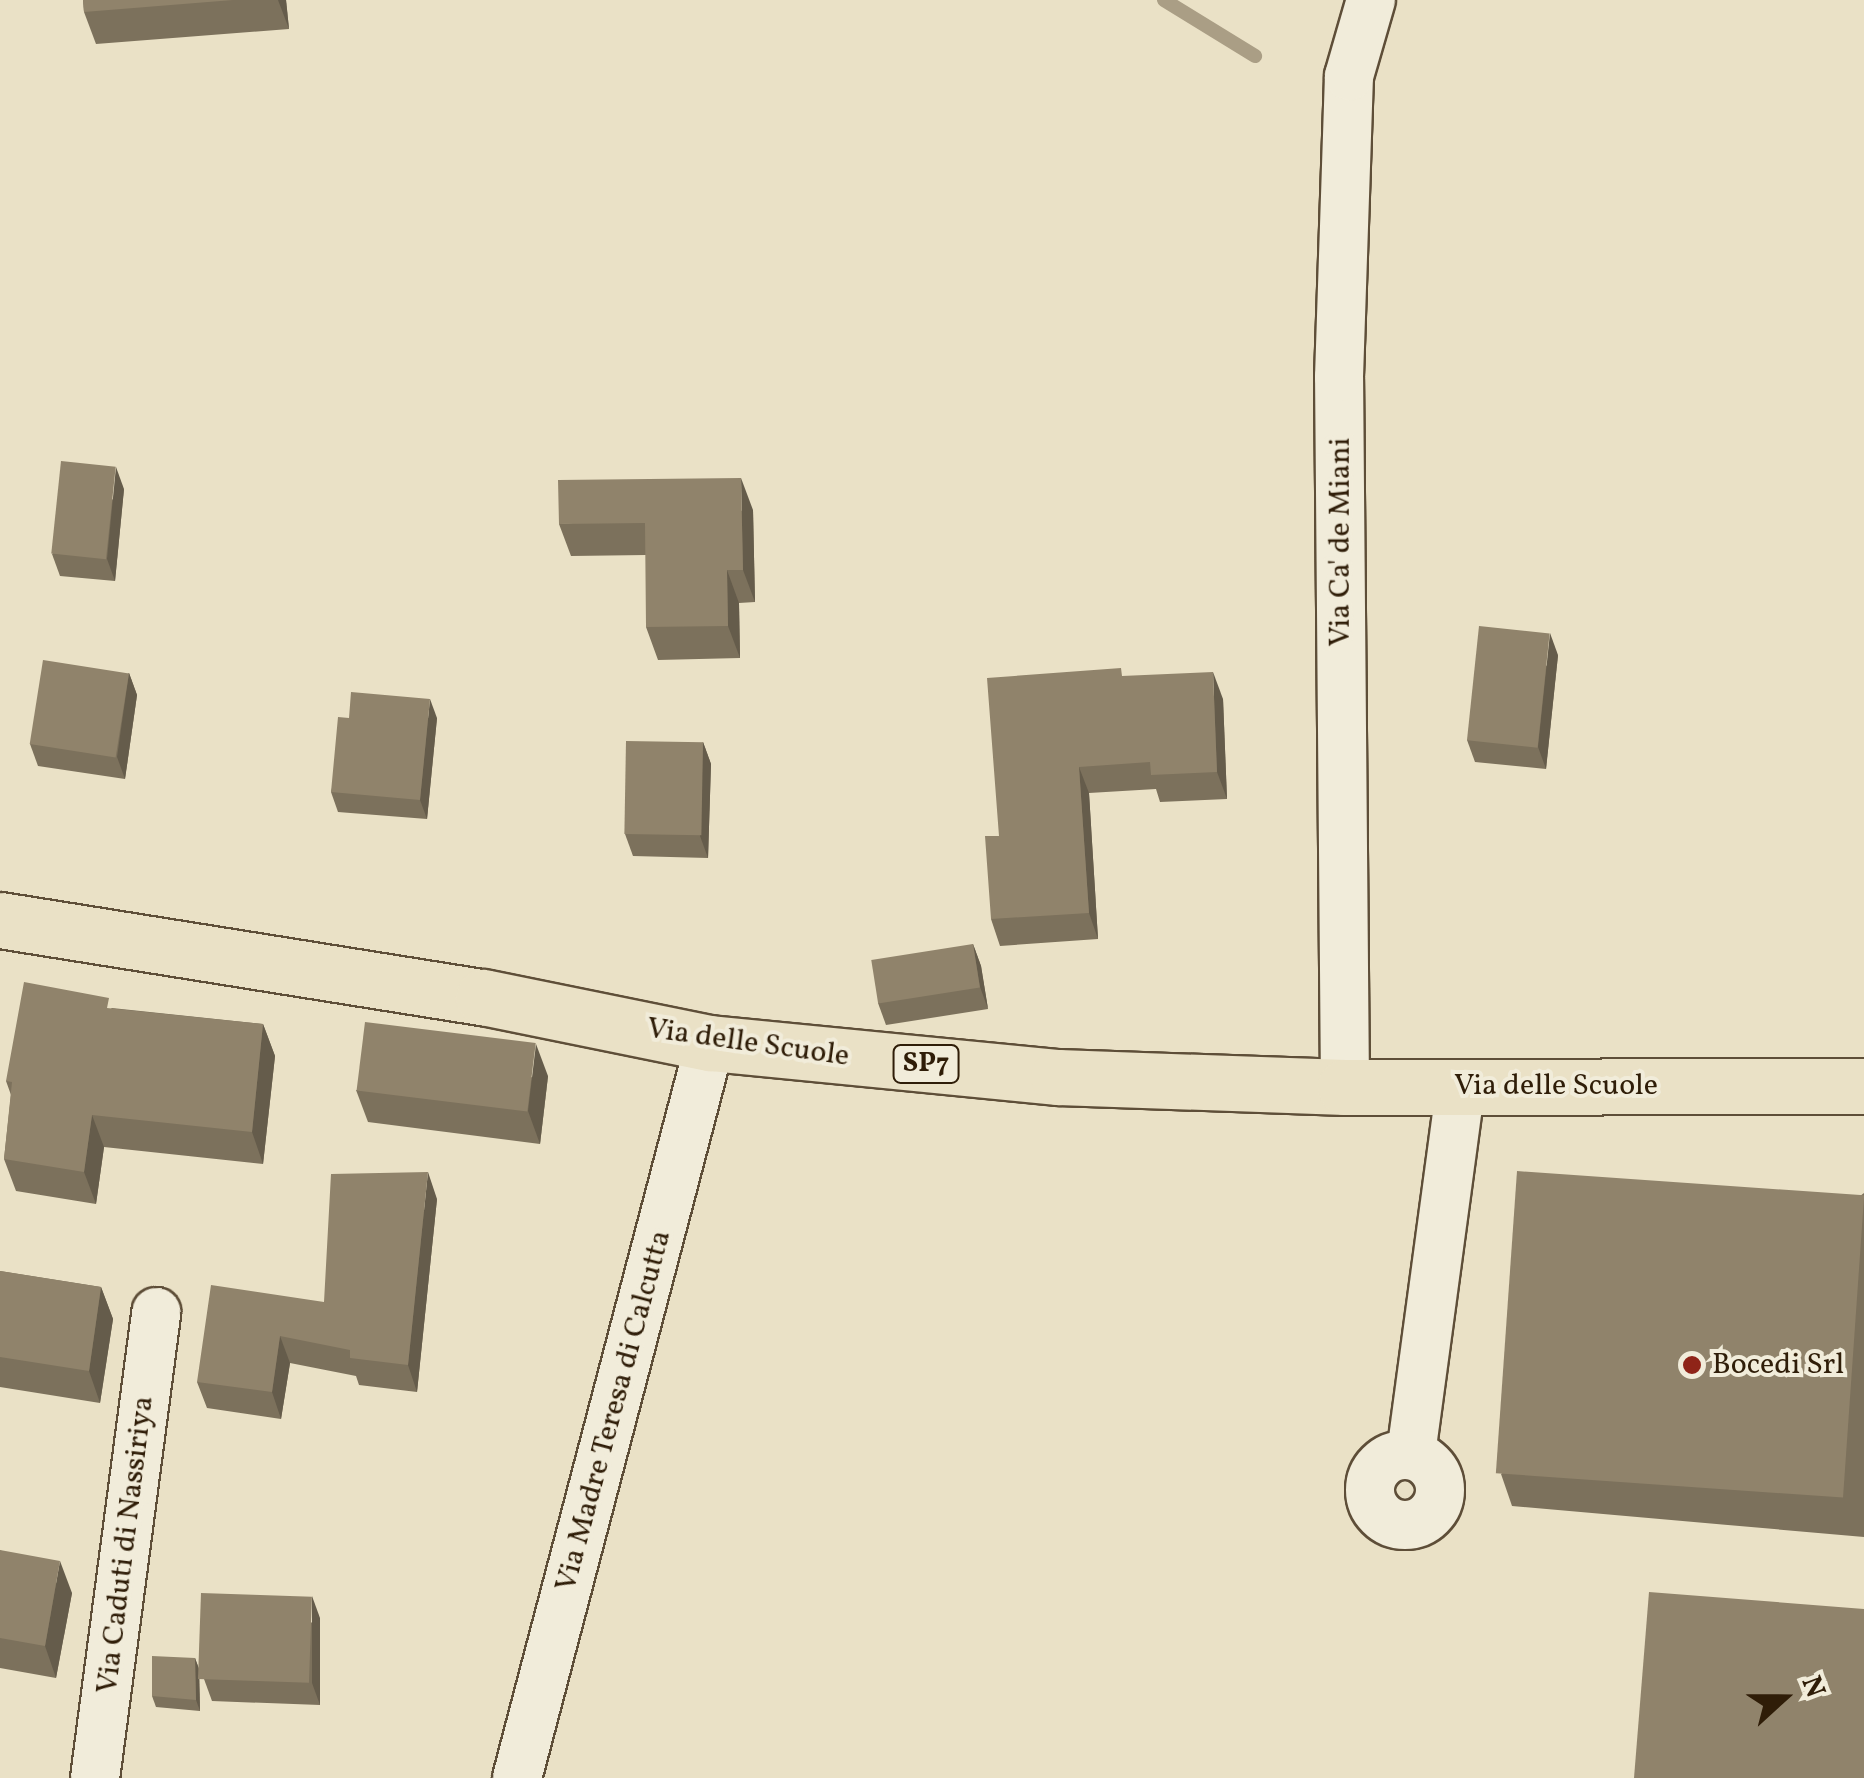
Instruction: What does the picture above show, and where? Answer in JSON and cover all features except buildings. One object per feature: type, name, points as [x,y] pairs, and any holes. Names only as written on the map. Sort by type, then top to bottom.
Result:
[{"type":"main road","name":"Via delle Scuole","points":[[0,920],[483,997],[710,1043],[1058,1077],[1346,1086],[1864,1086]]},
{"type":"street","name":"Via Ca' de Miani","points":[[1346,1086],[1339,377],[1348,76],[1371,0]]},
{"type":"street","name":"Via Madre Teresa di Calcutta","points":[[516,1778],[710,1043]]},
{"type":"street","points":[[1411,1454],[1460,1085]]},
{"type":"street","name":"Via Caduti di Nassiriya","points":[[95,1778],[156,1312]]},
{"type":"waterway","points":[[1164,0],[1255,56]]},
{"type":"place","name":"Bocedi Srl","points":[[1692,1365]]}]
